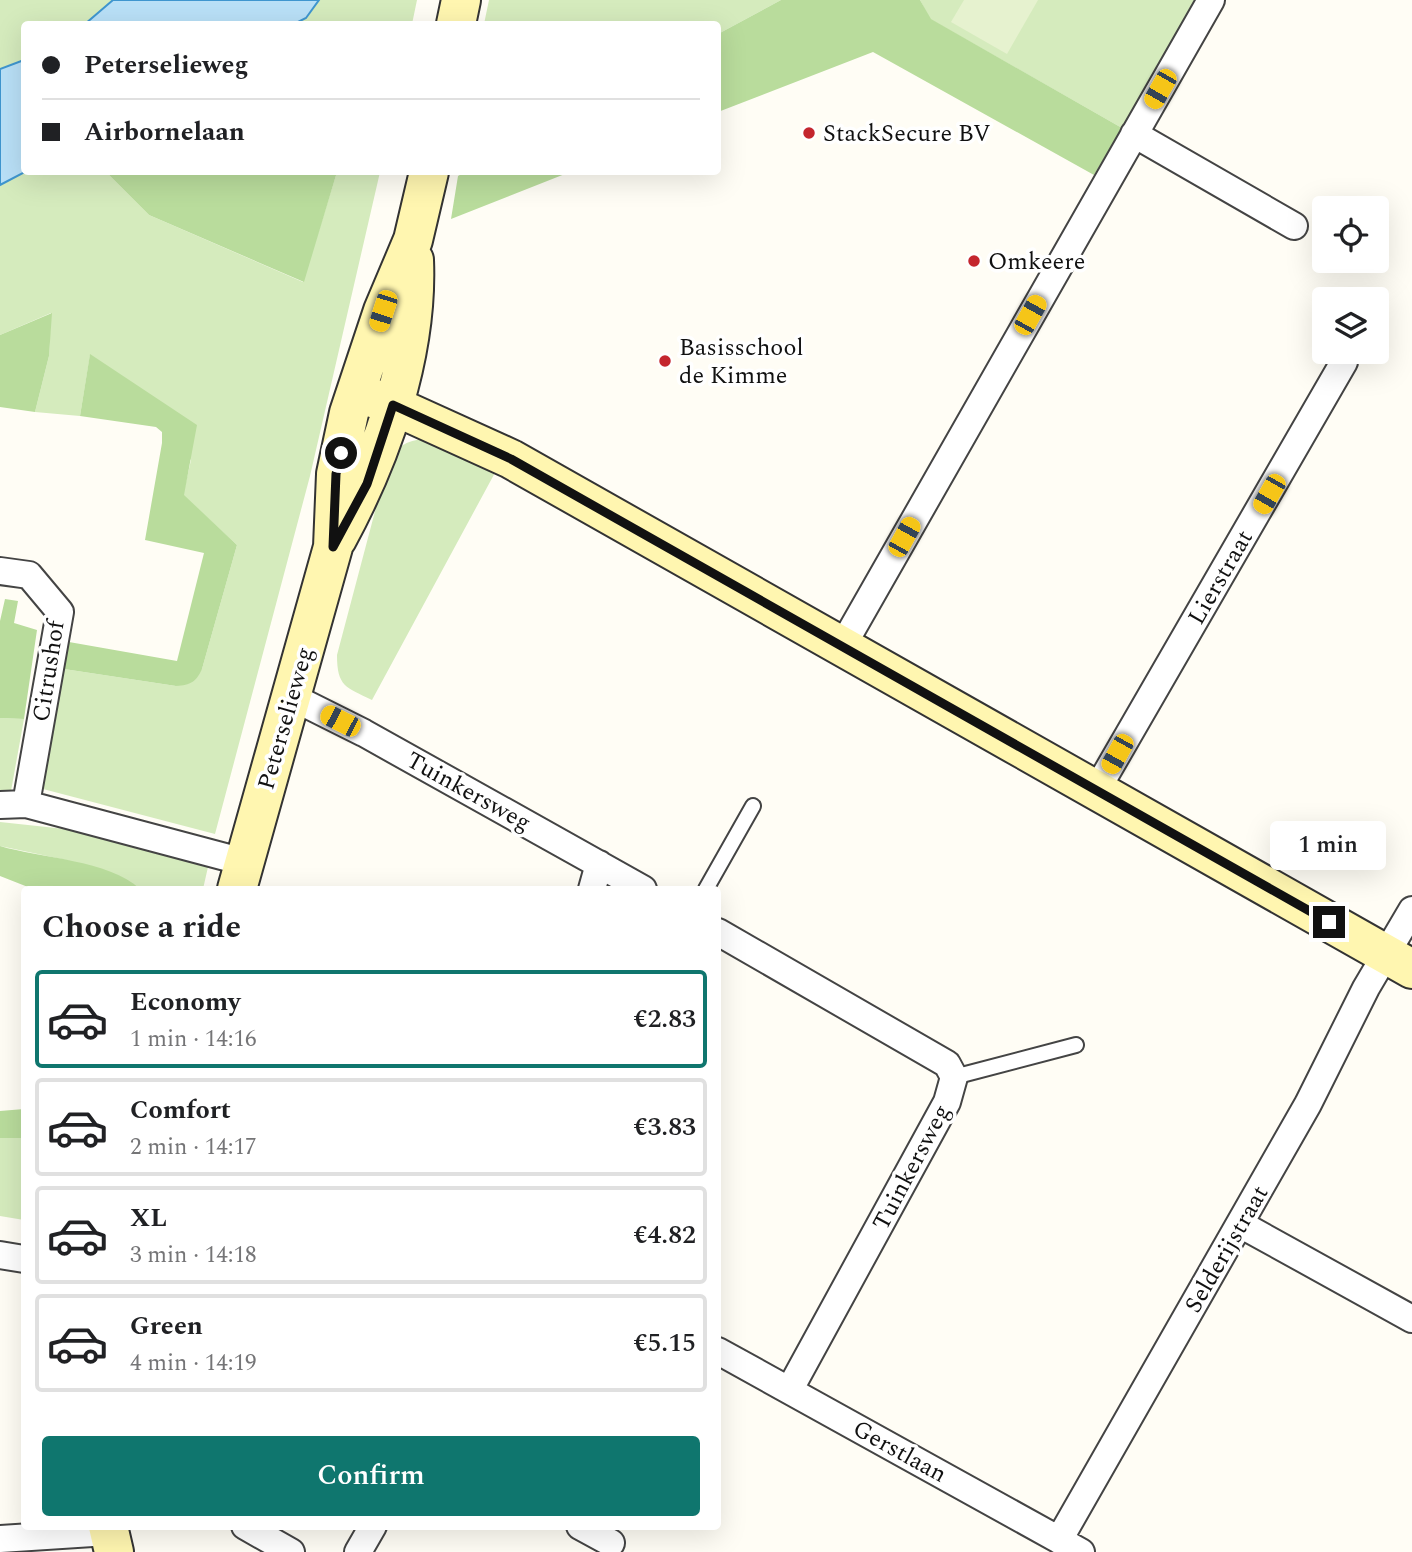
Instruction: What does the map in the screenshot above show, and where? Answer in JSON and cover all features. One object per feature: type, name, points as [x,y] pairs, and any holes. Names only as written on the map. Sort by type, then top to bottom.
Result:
[{"type":"street","points":[[457,21],[461,0]]},
{"type":"street","points":[[843,645],[1211,0]]},
{"type":"street","points":[[1134,134],[1294,226]]},
{"type":"street","points":[[413,240],[428,175]]},
{"type":"street","name":"Peterselieweg","points":[[240,875],[333,547],[336,474],[356,392],[393,284],[413,240]]},
{"type":"street","name":"Peterselieweg","points":[[333,547],[367,484],[393,405],[411,318],[415,283],[413,240]]},
{"type":"street","name":"Lierstraat","points":[[1096,791],[1343,364]]},
{"type":"street","points":[[356,392],[393,405],[511,459],[1399,962]]},
{"type":"street","name":"Citrushof","points":[[0,570],[29,575],[60,612],[26,804]]},
{"type":"street","name":"Tuinkersweg","points":[[292,697],[363,733],[596,877],[631,886]]},
{"type":"street","points":[[0,805],[26,804],[240,875]]},
{"type":"street","name":"Selderijstraat","points":[[1070,1546],[1240,1224],[1308,1104],[1399,962],[1412,911]]},
{"type":"street","name":"Tuinkersweg","points":[[721,934],[947,1064],[954,1077],[947,1102],[790,1390]]},
{"type":"street","points":[[1240,1224],[1412,1319]]},
{"type":"street","points":[[0,1255],[21,1258]]},
{"type":"street","name":"Gerstlaan","points":[[721,1358],[790,1390],[1070,1546]]},
{"type":"street","points":[[252,1530],[291,1552]]},
{"type":"street","points":[[358,1552],[371,1530]]},
{"type":"street","points":[[589,1530],[612,1540]]},
{"type":"street","points":[[0,1539],[110,1537]]},
{"type":"lane","points":[[708,886],[753,806]]},
{"type":"lane","points":[[954,1077],[1076,1045]]},
{"type":"green space","points":[[0,0],[113,0],[88,21],[21,21],[21,61],[0,69]]},
{"type":"green space","points":[[319,0],[417,0],[413,21],[300,21],[307,18]]},
{"type":"green space","points":[[489,0],[781,0],[721,32],[721,21],[485,21]]},
{"type":"green space","points":[[781,0],[920,0],[931,19],[1122,128],[1094,175],[873,52],[721,111],[721,32]]},
{"type":"green space","points":[[920,0],[1196,0],[1122,128],[930,19]]},
{"type":"green space","points":[[964,0],[1038,0],[1007,54],[951,22]]},
{"type":"green space","points":[[21,174],[109,175],[149,215],[303,282],[336,175],[379,175],[310,476],[215,834],[43,789],[64,669],[176,686],[202,669],[237,545],[183,495],[191,460],[90,355],[80,416],[35,412],[49,356],[51,313],[0,335],[0,185]]},
{"type":"green space","points":[[109,175],[336,175],[304,282],[149,215]]},
{"type":"green space","points":[[460,175],[562,175],[451,219]]},
{"type":"green space","points":[[52,313],[49,356],[35,412],[0,407],[0,335]]},
{"type":"green space","points":[[90,354],[197,425],[184,495],[237,545],[202,669],[195,680],[186,685],[176,686],[64,669],[69,642],[177,661],[204,553],[145,540],[162,432],[156,427],[80,416]]},
{"type":"green space","points":[[431,438],[497,469],[372,700],[341,680],[337,655],[387,466],[404,444]]},
{"type":"green space","points":[[5,599],[18,601],[14,623],[37,630],[24,719],[0,718],[0,621]]},
{"type":"green space","points":[[0,718],[24,719],[11,791],[0,793]]},
{"type":"green space","points":[[0,822],[65,829],[208,867],[204,886],[135,886],[118,876],[66,860],[0,846]]},
{"type":"green space","points":[[0,846],[93,866],[127,879],[136,886],[25,886],[0,876]]},
{"type":"green space","points":[[21,1109],[21,1138],[0,1138],[0,1111]]},
{"type":"green space","points":[[0,1138],[21,1138],[21,1220],[0,1216]]},
{"type":"water","points":[[113,0],[319,0],[306,18],[300,21],[88,21]]},
{"type":"water","points":[[21,61],[21,174],[0,185],[0,69]]},
{"type":"place","name":"StackSecure BV","points":[[809,133]]},
{"type":"place","name":"Omkeere","points":[[974,261]]},
{"type":"place","name":"Basisschool de Kimme","points":[[665,361]]},
{"type":"route","points":[[341,453],[336,474],[333,547],[367,484],[393,405],[511,459],[828,636],[1329,922]]}]
